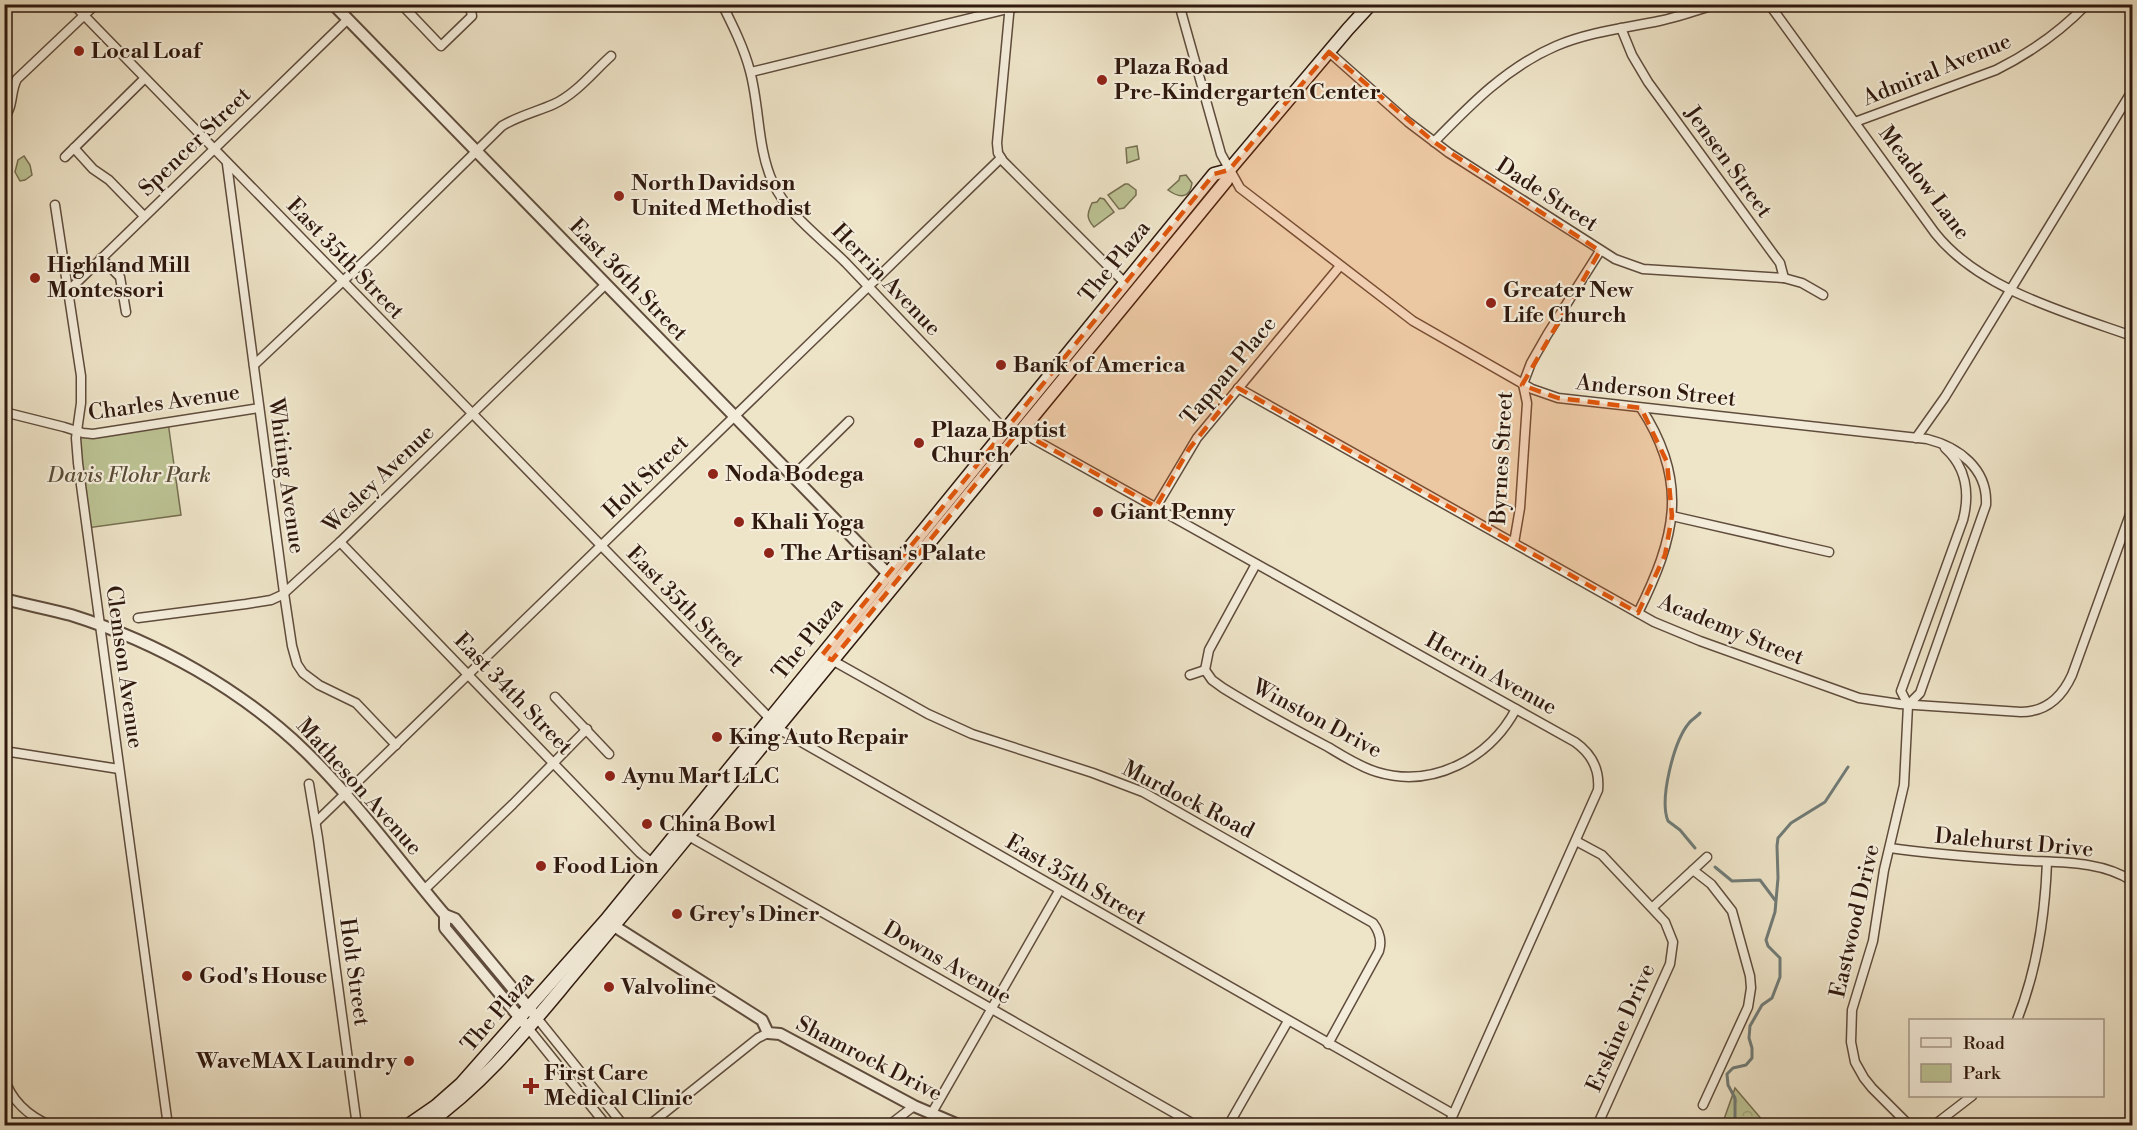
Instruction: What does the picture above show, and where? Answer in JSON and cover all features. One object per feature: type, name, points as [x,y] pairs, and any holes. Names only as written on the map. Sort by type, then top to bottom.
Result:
[{"type":"main road","name":"The Plaza","points":[[424,1125],[467,1094],[490,1072],[524,1024],[656,867],[1013,431],[1226,181],[1229,170],[1371,4]]},
{"type":"main road","name":"The Plaza","points":[[1013,431],[1125,283],[1214,174],[1229,170]]},
{"type":"main road","name":"The Plaza","points":[[533,1013],[614,926],[656,867]]},
{"type":"main road","name":"The Plaza","points":[[407,1125],[436,1106],[524,1024]]},
{"type":"street","name":"East 35th Street","points":[[73,4],[600,546],[774,723],[796,741],[1454,1114]]},
{"type":"street","points":[[4,118],[10,110],[17,79],[96,4]]},
{"type":"street","name":"East 36th Street","points":[[333,4],[892,578]]},
{"type":"street","points":[[401,4],[441,46],[472,16],[465,4]]},
{"type":"street","name":"Herrin Avenue","points":[[722,4],[737,34],[751,72],[765,158],[774,184],[795,214],[1013,431],[1156,507],[1516,709],[1579,745],[1588,752],[1596,764],[1598,790],[1448,1125]]},
{"type":"street","points":[[751,72],[1028,4]]},
{"type":"street","name":"Anderson Street","points":[[1179,4],[1221,154],[1240,188],[1413,321],[1523,384],[1558,398],[1916,438]]},
{"type":"street","points":[[1434,142],[1480,95],[1519,66],[1566,43],[1688,8],[1717,4]]},
{"type":"street","name":"Meadow Lane","points":[[1769,4],[1942,241],[1955,254],[1975,269],[2011,290],[2133,336]]},
{"type":"street","name":"Admiral Avenue","points":[[1855,122],[1996,70],[2046,40],[2087,4]]},
{"type":"street","points":[[1010,7],[997,143],[1001,158],[1085,246],[1125,283]]},
{"type":"street","name":"Spencer Street","points":[[68,291],[348,19]]},
{"type":"street","name":"Jensen Street","points":[[1622,28],[1632,55],[1648,82],[1780,263],[1784,278]]},
{"type":"street","name":"Dade Street","points":[[1329,52],[1434,142],[1619,262],[1643,269],[1784,278]]},
{"type":"street","name":"Charles Avenue","points":[[254,365],[502,126],[568,96],[611,56]]},
{"type":"street","points":[[65,157],[144,79]]},
{"type":"street","points":[[1908,705],[1920,693],[1986,505],[1984,484],[1969,460],[1952,447],[1916,438],[1945,397],[2133,91]]},
{"type":"street","points":[[74,148],[93,169],[109,180],[144,216]]},
{"type":"street","name":"Holt Street","points":[[316,822],[1001,158]]},
{"type":"street","name":"Whiting Avenue","points":[[227,164],[284,593],[297,664],[303,673],[319,685],[356,704],[396,745]]},
{"type":"street","name":"Clemson Avenue","points":[[56,210],[82,385],[76,432],[80,471],[168,1125]]},
{"type":"street","name":"Byrnes Street","points":[[1514,543],[1520,508],[1527,403],[1523,384],[1531,363],[1547,335],[1600,251]]},
{"type":"street","points":[[101,258],[120,277],[126,312]]},
{"type":"street","name":"Tappan Place","points":[[1156,507],[1189,448],[1340,266]]},
{"type":"street","points":[[1784,278],[1802,283],[1823,295]]},
{"type":"street","name":"Wesley Avenue","points":[[138,618],[271,600],[284,593],[340,542],[605,285]]},
{"type":"street","name":"Academy Street","points":[[1238,388],[1638,613],[1695,639],[1842,693],[1880,702],[2029,712],[2042,709],[2052,703],[2064,691],[2072,675],[2133,509]]},
{"type":"street","name":"Charles Avenue","points":[[4,412],[76,432],[93,434],[259,408]]},
{"type":"street","points":[[1638,613],[1665,555],[1672,516],[1667,462],[1641,408]]},
{"type":"street","points":[[793,476],[849,421]]},
{"type":"street","name":"Eastwood Drive","points":[[1910,1125],[1872,1088],[1855,1062],[1851,1042],[1852,1010],[1873,941],[1884,870],[1904,785],[1908,705],[1901,691],[1963,520],[1967,503],[1966,484],[1959,464],[1935,441]]},
{"type":"street","points":[[1672,516],[1829,552]]},
{"type":"street","name":"East 34th Street","points":[[340,542],[656,867]]},
{"type":"street","points":[[1190,675],[1205,670],[1209,650],[1256,564]]},
{"type":"street","name":"Matheson Avenue","points":[[4,600],[69,615],[100,625],[164,653],[229,691],[281,730],[345,794],[445,915],[455,919],[624,1125]]},
{"type":"street","name":"Murdock Road","points":[[827,658],[928,714],[972,734],[1094,773],[1143,792],[1373,923],[1381,942],[1379,951],[1328,1044]]},
{"type":"street","name":"Winston Drive","points":[[1205,670],[1212,680],[1225,690],[1311,738],[1367,768],[1397,776],[1435,773],[1464,763],[1495,739],[1516,709]]},
{"type":"street","points":[[555,698],[609,754]]},
{"type":"street","points":[[424,890],[587,729]]},
{"type":"street","points":[[4,751],[119,769]]},
{"type":"street","name":"Holt Street","points":[[309,784],[357,1125]]},
{"type":"street","name":"Downs Avenue","points":[[684,833],[1197,1125]]},
{"type":"street","name":"Erskine Drive","points":[[1576,841],[1602,855],[1653,907],[1669,929],[1672,942],[1672,955],[1597,1125]]},
{"type":"street","name":"Dalehurst Drive","points":[[1890,848],[1954,856],[2100,868],[2133,881]]},
{"type":"street","points":[[1653,907],[1707,857]]},
{"type":"street","points":[[2018,1019],[2027,993],[2037,947],[2048,862]]},
{"type":"street","points":[[1693,870],[1711,884],[1732,910],[1750,976],[1751,988],[1748,1007],[1703,1105]]},
{"type":"street","points":[[932,1120],[1059,891]]},
{"type":"street","name":"Matheson Avenue","points":[[445,915],[445,928],[607,1125]]},
{"type":"street","name":"Shamrock Drive","points":[[614,926],[762,1020],[768,1033],[780,1034],[914,1106],[932,1120],[961,1125]]},
{"type":"street","points":[[1228,1125],[1288,1021]]},
{"type":"street","points":[[648,1125],[758,1038],[768,1033]]},
{"type":"street","points":[[4,1077],[12,1095],[25,1110],[42,1122],[52,1125]]},
{"type":"street","points":[[1933,1125],[1969,1097]]},
{"type":"street","points":[[888,1125],[914,1106]]},
{"type":"highlighted area","points":[[1329,52],[1434,142],[1600,251],[1522,385],[1558,398],[1641,408],[1667,462],[1672,516],[1665,555],[1638,613],[1238,388],[1189,449],[1156,507],[1019,431],[832,660],[822,655],[1214,174],[1229,170]]},
{"type":"green space","points":[[1137,146],[1139,159],[1127,163],[1126,148]]},
{"type":"green space","points":[[24,156],[30,165],[32,175],[20,181],[15,172],[18,160]]},
{"type":"green space","points":[[1186,175],[1192,183],[1189,192],[1180,196],[1168,190],[1179,180],[1180,176]]},
{"type":"green space","points":[[1125,184],[1136,190],[1136,195],[1124,208],[1119,209],[1108,195]]},
{"type":"green space","points":[[1100,198],[1104,199],[1114,212],[1094,227],[1088,213],[1092,203],[1097,202]]},
{"type":"green space","name":"Davis Flohr Park","points":[[168,422],[181,515],[87,528],[76,440],[83,433]]},
{"type":"green space","points":[[1735,1088],[1764,1122],[1759,1125],[1722,1125]]},
{"type":"waterway","points":[[1695,848],[1680,830],[1668,821],[1665,799],[1673,756],[1678,743],[1683,731],[1700,713]]},
{"type":"waterway","points":[[1735,1126],[1735,1098],[1728,1085],[1727,1074],[1733,1068],[1746,1065],[1752,1058],[1750,1026],[1762,1005],[1772,998],[1780,977],[1780,958],[1768,946],[1766,940],[1775,912],[1778,838],[1791,823],[1825,802],[1848,767]]},
{"type":"waterway","points":[[1715,867],[1732,881],[1760,880],[1775,900]]},
{"type":"place","name":"Local Loaf","points":[[79,51]]},
{"type":"place","name":"Plaza Road Pre-Kindergarten Center","points":[[1102,80]]},
{"type":"place","name":"North Davidson United Methodist","points":[[619,196]]},
{"type":"place","name":"Highland Mill Montessori","points":[[35,278]]},
{"type":"place","name":"Greater New Life Church","points":[[1491,303]]},
{"type":"place","name":"Bank of America","points":[[1001,365]]},
{"type":"place","name":"Plaza Baptist Church","points":[[919,443]]},
{"type":"place","name":"Noda Bodega","points":[[713,474]]},
{"type":"place","name":"Giant Penny","points":[[1098,512]]},
{"type":"place","name":"Khali Yoga","points":[[739,522]]},
{"type":"place","name":"The Artisan's Palate","points":[[769,553]]},
{"type":"place","name":"King Auto Repair","points":[[717,737]]},
{"type":"place","name":"Aynu Mart LLC","points":[[610,776]]},
{"type":"place","name":"China Bowl","points":[[647,824]]},
{"type":"place","name":"Food Lion","points":[[541,866]]},
{"type":"place","name":"Grey's Diner","points":[[677,914]]},
{"type":"place","name":"God's House","points":[[187,976]]},
{"type":"place","name":"Valvoline","points":[[609,987]]},
{"type":"place","name":"WaveMAX Laundry","points":[[409,1061]]},
{"type":"place","name":"First Care Medical Clinic","points":[[531,1086]]}]
